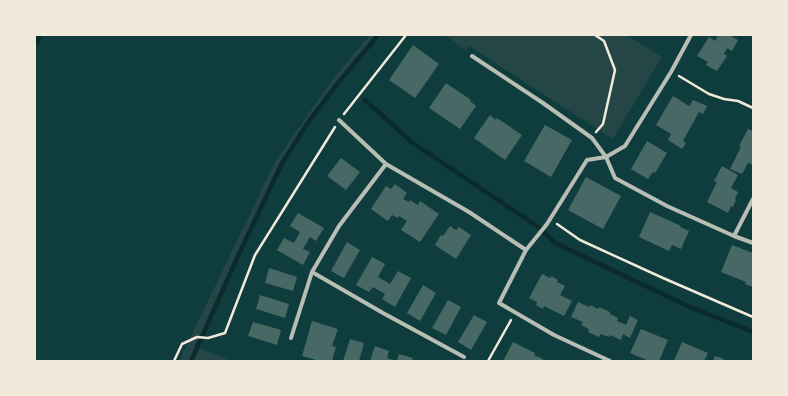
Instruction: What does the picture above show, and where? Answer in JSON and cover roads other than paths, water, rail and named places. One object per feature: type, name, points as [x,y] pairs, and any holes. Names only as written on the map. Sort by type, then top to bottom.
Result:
[{"type":"street","points":[[610,361],[554,335],[499,303],[526,250],[547,224],[587,160],[606,157],[625,146],[671,72],[691,35]]},
{"type":"street","points":[[472,56],[542,102],[592,138],[606,157],[615,178],[667,206],[753,243]]},
{"type":"street","points":[[339,120],[386,164],[469,212],[526,250]]},
{"type":"street","points":[[291,338],[312,272],[339,226],[386,164]]},
{"type":"street","points":[[734,236],[753,200]]},
{"type":"street","points":[[312,272],[464,357]]},
{"type":"waterway","points":[[37,43],[40,35]]},
{"type":"waterway","points":[[191,361],[282,163],[311,118],[378,35]]},
{"type":"waterway","points":[[365,100],[413,143],[540,228],[555,243],[690,307],[753,332]]}]
